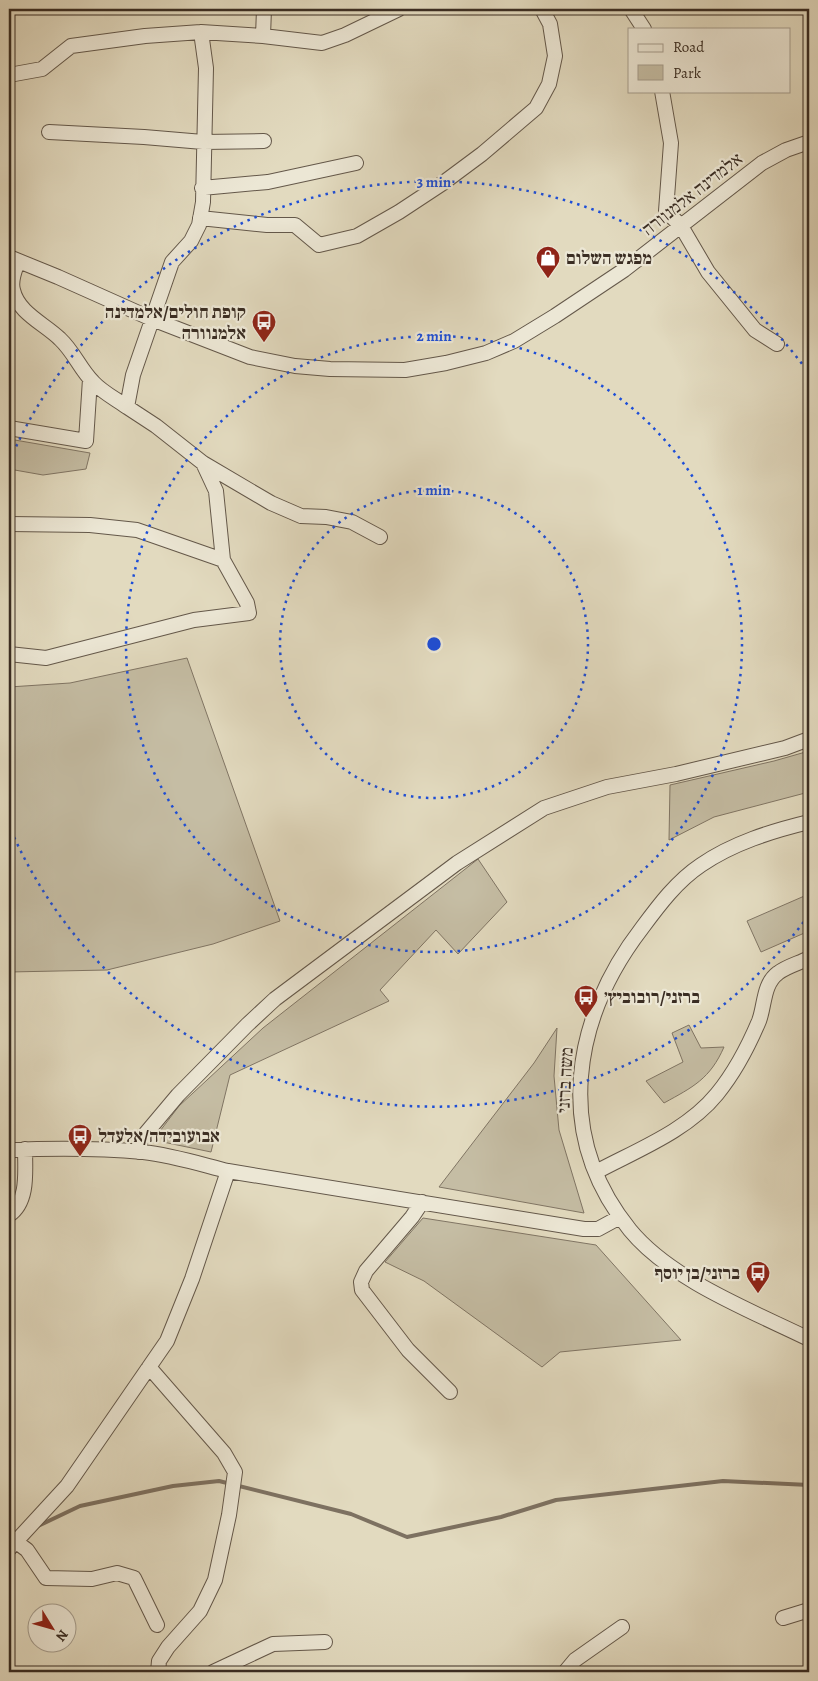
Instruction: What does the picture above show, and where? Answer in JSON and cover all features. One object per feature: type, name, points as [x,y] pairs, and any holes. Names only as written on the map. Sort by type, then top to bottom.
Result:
[{"type":"street","points":[[263,36],[264,9]]},
{"type":"street","points":[[9,75],[42,69],[71,46],[145,36],[201,32],[263,36],[322,43],[345,35],[400,9]]},
{"type":"street","points":[[200,218],[266,225],[295,225],[319,245],[357,236],[399,212],[482,154],[536,108],[549,84],[555,56],[550,24],[542,9]]},
{"type":"street","points":[[631,9],[643,28]]},
{"type":"street","points":[[127,407],[133,375],[172,262],[191,241],[199,225],[203,202],[206,68],[201,32]]},
{"type":"street","points":[[662,92],[670,143],[666,211],[681,226],[708,272],[755,330],[777,344]]},
{"type":"street","points":[[49,132],[203,142],[264,140]]},
{"type":"street","name":"אלמדינה אלמנוורה","points":[[13,259],[152,319],[250,357],[295,366],[330,369],[405,370],[446,363],[486,352],[514,341],[624,270],[718,195],[762,163],[786,150],[809,142]]},
{"type":"street","points":[[202,188],[268,182],[356,163]]},
{"type":"street","points":[[13,259],[13,290],[17,300],[27,312],[68,346],[90,379],[203,463],[271,503],[301,516],[326,517],[352,522],[380,537]]},
{"type":"street","points":[[9,428],[86,441],[90,379]]},
{"type":"street","points":[[9,654],[46,658],[194,620],[249,613],[247,603],[222,560],[216,491],[203,463]]},
{"type":"street","points":[[9,524],[90,525],[137,530],[222,560]]},
{"type":"street","points":[[138,1152],[141,1139],[178,1095],[275,999],[457,863],[518,823],[544,808],[607,787],[676,774],[785,748],[809,739]]},
{"type":"street","name":"משה ברזני","points":[[809,822],[768,833],[740,844],[702,864],[684,878],[656,908],[606,982],[587,1033],[581,1066],[582,1124],[590,1155],[596,1172],[620,1217],[646,1246],[692,1281],[809,1339]]},
{"type":"street","points":[[596,1172],[682,1125],[707,1105],[730,1077],[745,1051],[760,1019],[768,985],[778,973],[809,958]]},
{"type":"street","points":[[10,1215],[21,1200],[26,1180],[25,1149]]},
{"type":"street","points":[[9,1150],[138,1152],[175,1158],[228,1171],[584,1229],[598,1229],[620,1217]]},
{"type":"street","points":[[157,1625],[134,1578],[118,1572],[92,1579],[46,1578],[27,1550],[12,1545],[48,1509],[67,1486],[166,1341],[192,1279],[228,1171]]},
{"type":"street","points":[[422,1202],[412,1217],[366,1271],[361,1282],[362,1290],[408,1350],[450,1392]]},
{"type":"street","points":[[149,1367],[224,1453],[235,1472],[229,1515],[215,1580],[200,1611],[159,1661],[158,1672]]},
{"type":"street","points":[[783,1618],[809,1610]]},
{"type":"street","points":[[565,1672],[575,1660],[622,1627]]},
{"type":"street","points":[[213,1672],[274,1644],[325,1642]]},
{"type":"green space","points":[[9,439],[90,453],[86,469],[43,475],[9,469]]},
{"type":"green space","points":[[187,658],[280,921],[213,944],[107,970],[9,972],[9,687],[70,683]]},
{"type":"green space","points":[[809,751],[809,792],[714,817],[669,840],[670,785]]},
{"type":"green space","points":[[478,859],[507,902],[458,954],[436,930],[380,990],[389,1001],[230,1075],[211,1152],[163,1142],[160,1131],[179,1106],[263,1028]]},
{"type":"green space","points":[[809,894],[809,931],[761,952],[747,921]]},
{"type":"green space","points":[[689,1025],[701,1048],[724,1047],[707,1075],[692,1087],[664,1103],[646,1081],[683,1062],[672,1033]]},
{"type":"green space","points":[[557,1028],[554,1076],[559,1130],[584,1213],[439,1187],[534,1063]]},
{"type":"green space","points":[[423,1218],[596,1245],[681,1340],[560,1352],[542,1367],[424,1281],[385,1262]]},
{"type":"waterway","points":[[38,1526],[80,1506],[173,1486],[219,1481],[351,1514],[407,1537],[501,1517],[556,1500],[723,1481],[809,1485]]},
{"type":"place","name":"מפגש השלום","points":[[548,279]]},
{"type":"place","name":"קופת חולים/אלמדינה אלמנוורה","points":[[264,343]]},
{"type":"place","name":"ברזני/רובוביץ׳","points":[[586,1018]]},
{"type":"place","name":"אבועובידה/אלעדל","points":[[80,1157]]},
{"type":"place","name":"ברזני/בן יוסף","points":[[758,1294]]}]
